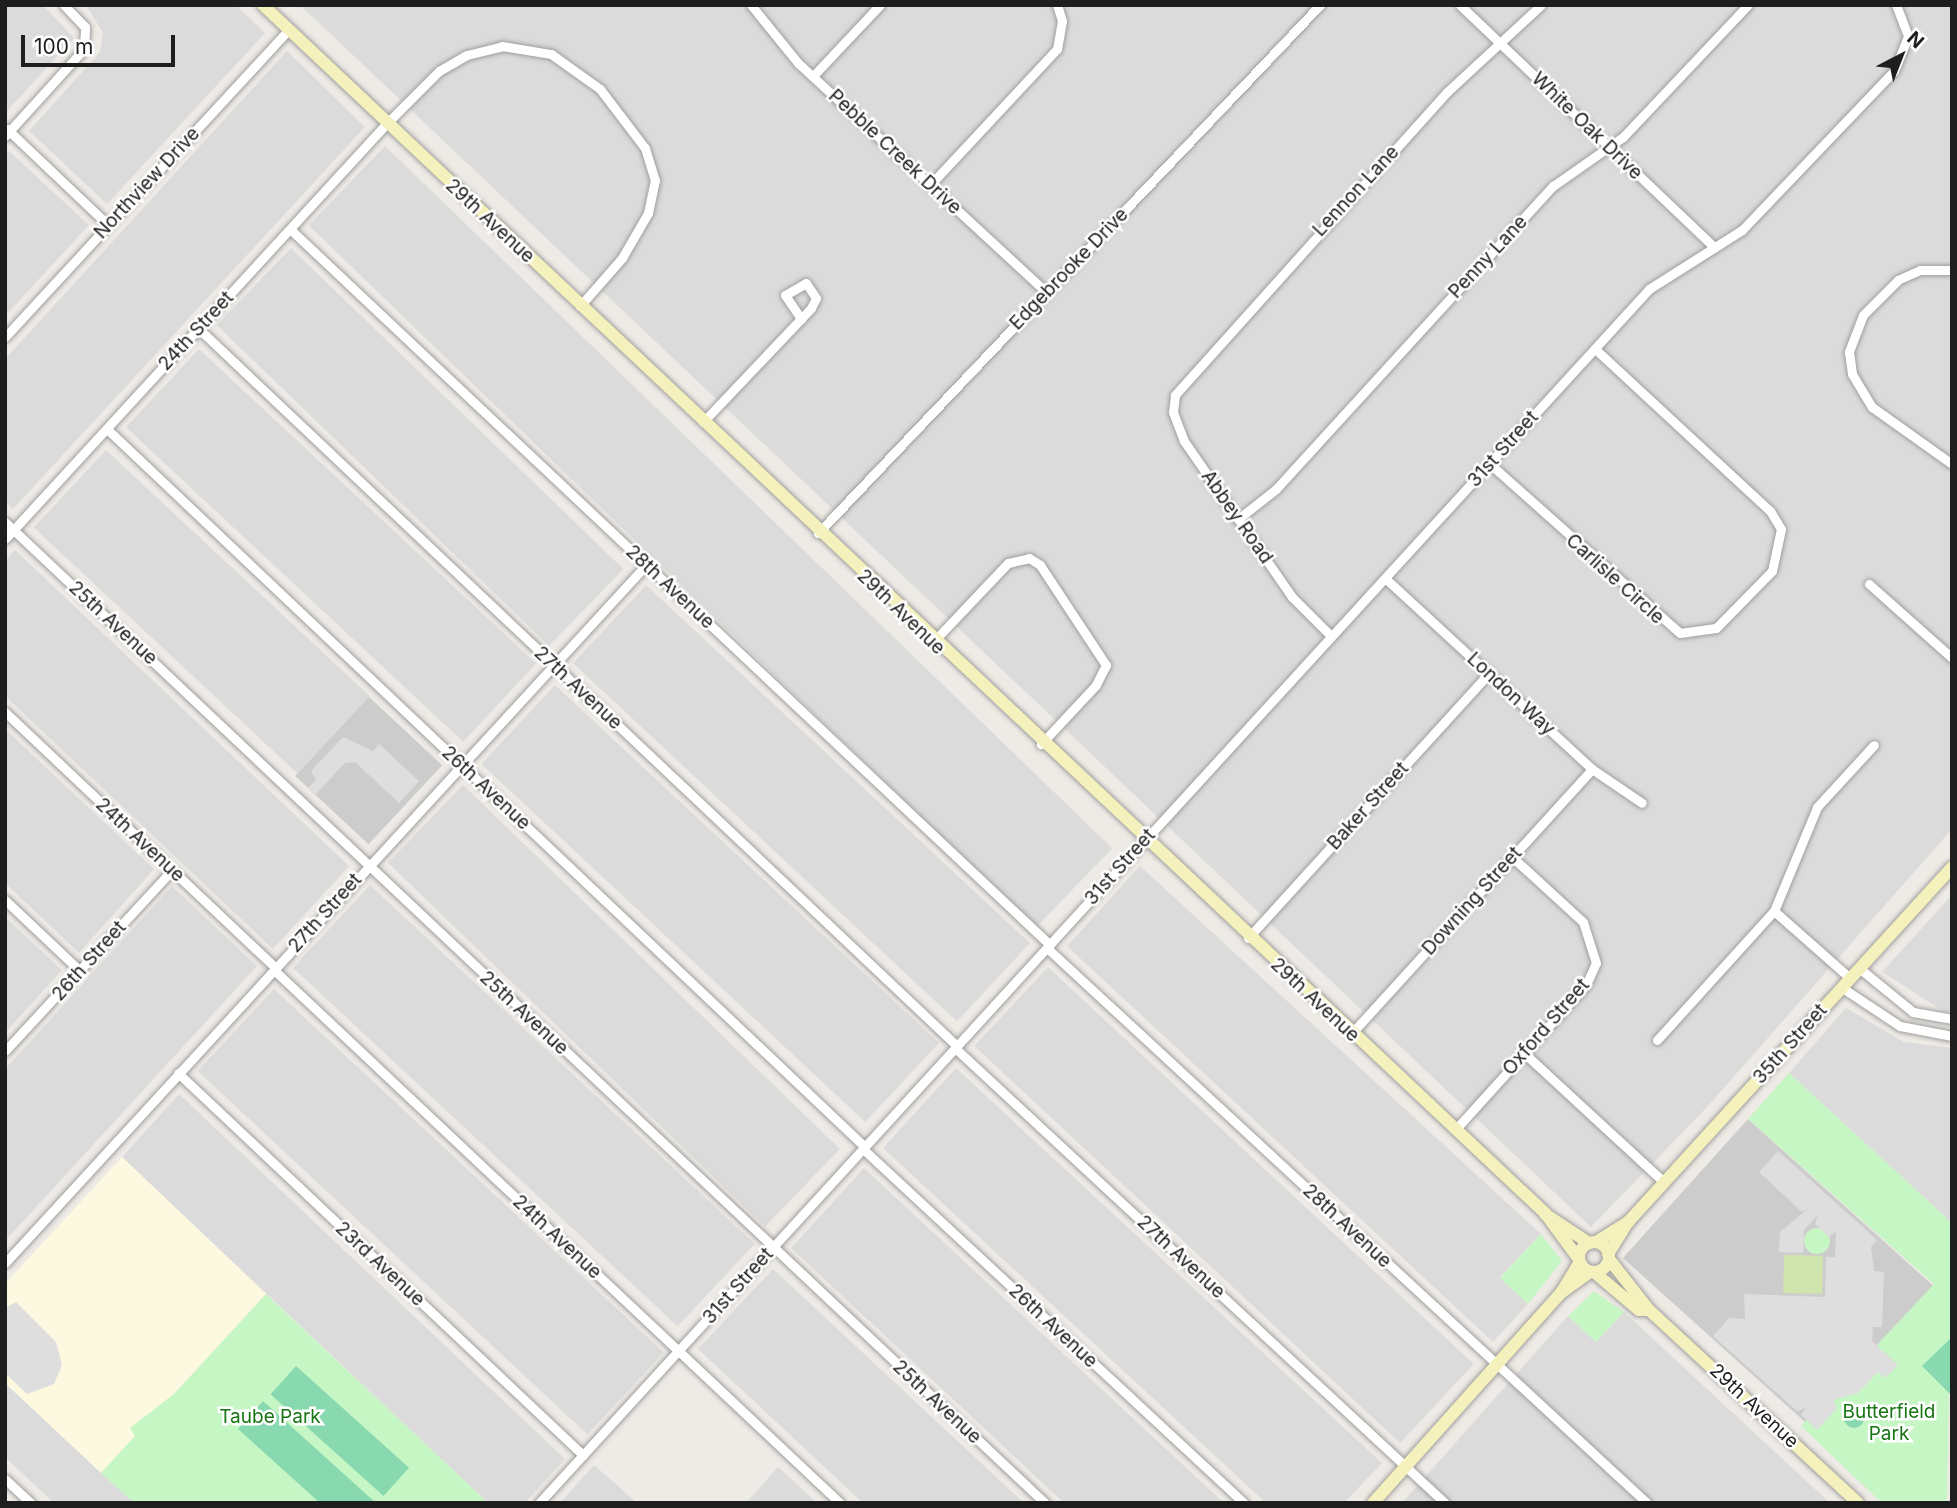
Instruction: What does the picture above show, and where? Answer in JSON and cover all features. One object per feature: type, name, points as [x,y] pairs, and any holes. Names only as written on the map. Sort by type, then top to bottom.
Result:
[{"type":"street","points":[[64,5],[88,33],[84,49],[6,132],[108,225]]},
{"type":"street","name":"29th Avenue","points":[[263,5],[933,642],[1351,1034],[1545,1213],[1592,1242],[1609,1256],[1649,1310],[1858,1503]]},
{"type":"street","name":"Pebble Creek Drive","points":[[751,5],[813,76],[1046,292]]},
{"type":"street","points":[[813,76],[880,5]]},
{"type":"street","points":[[930,185],[1057,49],[1062,20],[1057,5]]},
{"type":"street","name":"Edgebrooke Drive","points":[[818,533],[1320,5]]},
{"type":"street","name":"White Oak Drive","points":[[1460,5],[1714,247]]},
{"type":"street","name":"Lennon Lane","points":[[1180,385],[1447,92],[1502,46],[1541,5]]},
{"type":"street","name":"Penny Lane","points":[[1238,519],[1276,489],[1553,186],[1610,148],[1748,5]]},
{"type":"street","points":[[1714,247],[1753,219],[1894,71],[1908,36],[1896,5]]},
{"type":"street","name":"Northview Drive","points":[[5,337],[288,30]]},
{"type":"street","name":"24th Street","points":[[5,539],[387,124],[449,64],[502,46],[551,54],[600,89],[645,148],[655,180],[638,232],[580,306]]},
{"type":"street","name":"28th Avenue","points":[[290,229],[1048,947],[1647,1503]]},
{"type":"street","name":"31st Street","points":[[539,1503],[1595,349],[1662,278],[1714,247]]},
{"type":"street","points":[[1952,270],[1920,270],[1898,280],[1863,315],[1849,352],[1852,374],[1872,407],[1952,464]]},
{"type":"street","points":[[703,422],[801,318]]},
{"type":"street","name":"27th Avenue","points":[[199,329],[956,1047],[1445,1503]]},
{"type":"street","name":"Carlisle Circle","points":[[1490,464],[1680,634],[1716,628],[1772,571],[1781,529],[1770,510],[1595,349]]},
{"type":"street","name":"Abbey Road","points":[[1180,385],[1175,426],[1292,597],[1331,636]]},
{"type":"street","name":"26th Avenue","points":[[107,429],[864,1148],[1244,1503]]},
{"type":"street","name":"25th Avenue","points":[[5,522],[1045,1503]]},
{"type":"street","points":[[933,642],[1008,564],[1029,558],[1040,565],[1106,665],[1096,685],[1041,744]]},
{"type":"street","name":"27th Street","points":[[5,1263],[646,565]]},
{"type":"street","name":"London Way","points":[[1385,578],[1592,769],[1642,803]]},
{"type":"street","points":[[1869,584],[1952,658]]},
{"type":"street","name":"Baker Street","points":[[1248,938],[1489,673]]},
{"type":"street","name":"24th Avenue","points":[[5,712],[840,1503]]},
{"type":"street","points":[[1657,1040],[1774,911],[1817,807],[1874,745]]},
{"type":"street","name":"Downing Street","points":[[1351,1034],[1592,769]]},
{"type":"street","name":"Oxford Street","points":[[1455,1130],[1586,985],[1596,948],[1583,922],[1512,857]]},
{"type":"street","name":"35th Street","points":[[1592,1272],[1609,1256],[1629,1221],[1952,867]]},
{"type":"street","name":"26th Street","points":[[5,1051],[172,870]]},
{"type":"street","points":[[5,900],[80,971]]},
{"type":"street","points":[[1774,911],[1900,1026],[1952,1037]]},
{"type":"street","points":[[1850,978],[1913,1012],[1952,1019]]},
{"type":"street","points":[[1524,1053],[1664,1182]]},
{"type":"street","name":"23rd Avenue","points":[[178,1073],[583,1455]]},
{"type":"street","name":"29th Avenue","points":[[1545,1213],[1579,1260],[1639,1310],[1649,1310]]},
{"type":"street","name":"35th Street","points":[[1592,1242],[1629,1221]]},
{"type":"street","points":[[1373,1503],[1561,1293],[1592,1242]]},
{"type":"street","points":[[1561,1293],[1592,1272]]},
{"type":"street","points":[[5,1479],[31,1503]]},
{"type":"shaded area","points":[[5,5],[43,5],[74,38],[7,111]]},
{"type":"shaded area","points":[[86,5],[236,5],[265,33],[107,204],[29,131],[100,52],[103,33]]},
{"type":"shaded area","points":[[300,5],[1952,5],[1952,829],[1707,1107],[1591,1227]]},
{"type":"shaded area","points":[[287,51],[365,127],[13,509],[5,501],[5,359]]},
{"type":"shaded area","points":[[385,146],[1112,848],[1036,927],[309,225]]},
{"type":"shaded area","points":[[9,151],[89,225],[5,316],[5,156]]},
{"type":"shaded area","points":[[291,248],[623,569],[549,646],[217,325]]},
{"type":"shaded area","points":[[199,349],[536,663],[463,742],[126,427]]},
{"type":"shaded area","points":[[106,450],[370,696],[298,774],[34,528]]},
{"type":"shaded area","points":[[15,550],[349,866],[273,949],[5,696],[5,561]]},
{"type":"shaded area","points":[[646,585],[1030,943],[957,1021],[573,663]]},
{"type":"shaded area","points":[[555,685],[939,1043],[865,1122],[481,764]]},
{"type":"shaded area","points":[[369,697],[442,765],[368,844],[295,776]]},
{"type":"shaded area","points":[[5,729],[154,869],[79,953],[5,883]]},
{"type":"shaded area","points":[[343,737],[373,751],[379,744],[419,781],[399,803],[355,762],[345,763],[315,795],[308,788],[316,780],[311,771]]},
{"type":"shaded area","points":[[463,785],[840,1149],[765,1227],[388,863]]},
{"type":"shaded area","points":[[1140,866],[1541,1234],[1500,1277],[1528,1304],[1493,1342],[1067,946]]},
{"type":"shaded area","points":[[370,885],[755,1244],[678,1326],[293,968]]},
{"type":"shaded area","points":[[172,886],[257,966],[5,1241],[5,1069]]},
{"type":"shaded area","points":[[1952,895],[1952,1010],[1945,1012],[1882,972]]},
{"type":"shaded area","points":[[5,917],[62,970],[5,1033]]},
{"type":"shaded area","points":[[1048,967],[1474,1364],[1400,1443],[974,1046]]},
{"type":"shaded area","points":[[274,989],[664,1353],[587,1434],[198,1071]]},
{"type":"shaded area","points":[[1846,1008],[1904,1042],[1952,1048],[1952,1223],[1789,1073]]},
{"type":"shaded area","points":[[956,1068],[1382,1463],[1344,1503],[1266,1503],[883,1148]]},
{"type":"shaded area","points":[[179,1094],[565,1459],[525,1503],[488,1503],[122,1157]]},
{"type":"shaded area","points":[[1748,1119],[1933,1286],[1808,1425],[1623,1258]]},
{"type":"shaded area","points":[[1778,1151],[1877,1240],[1871,1247],[1874,1271],[1884,1272],[1882,1327],[1873,1327],[1872,1341],[1898,1365],[1885,1378],[1878,1372],[1858,1393],[1833,1400],[1837,1408],[1817,1430],[1801,1415],[1806,1408],[1797,1411],[1713,1336],[1729,1318],[1745,1319],[1744,1294],[1825,1297],[1826,1257],[1835,1257],[1836,1231],[1829,1237],[1815,1224],[1818,1215],[1804,1230],[1803,1253],[1779,1252],[1780,1232],[1810,1207],[1802,1212],[1759,1172]]},
{"type":"shaded area","points":[[122,1157],[266,1294],[101,1473],[5,1383],[5,1284]]},
{"type":"shaded area","points":[[864,1168],[1224,1503],[1064,1503],[791,1248]]},
{"type":"shaded area","points":[[773,1269],[1024,1503],[863,1503],[698,1349]]},
{"type":"shaded area","points":[[16,1302],[56,1342],[62,1365],[54,1384],[27,1394],[5,1373],[5,1308]]},
{"type":"shaded area","points":[[1624,1312],[1830,1503],[1402,1503],[1568,1316],[1596,1342]]},
{"type":"shaded area","points":[[5,1383],[134,1503],[54,1503],[5,1457]]},
{"type":"shaded area","points":[[594,1465],[637,1503],[560,1503]]},
{"type":"shaded area","points":[[778,1467],[817,1503],[746,1503]]},
{"type":"green space","name":"Butterfield Park","points":[[1789,1073],[1952,1223],[1947,1503],[1882,1503],[1801,1426],[1934,1284],[1748,1119]]},
{"type":"green space","points":[[1817,1228],[1826,1232],[1830,1241],[1826,1250],[1817,1254],[1808,1250],[1804,1241],[1808,1232]]},
{"type":"green space","points":[[1541,1234],[1562,1261],[1528,1304],[1500,1278]]},
{"type":"green space","points":[[1784,1255],[1823,1256],[1822,1294],[1783,1293]]},
{"type":"green space","points":[[1594,1291],[1624,1312],[1596,1342],[1568,1316]]},
{"type":"green space","name":"Taube Park","points":[[266,1294],[488,1503],[134,1503],[101,1473],[135,1436],[130,1428],[175,1393]]},
{"type":"green space","points":[[1952,1337],[1952,1396],[1922,1366]]},
{"type":"green space","points":[[296,1366],[409,1468],[384,1496],[271,1394]]},
{"type":"green space","points":[[263,1401],[376,1503],[320,1503],[238,1429]]},
{"type":"green space","points":[[1854,1408],[1861,1411],[1864,1418],[1861,1425],[1854,1428],[1847,1425],[1844,1418],[1847,1411]]}]
